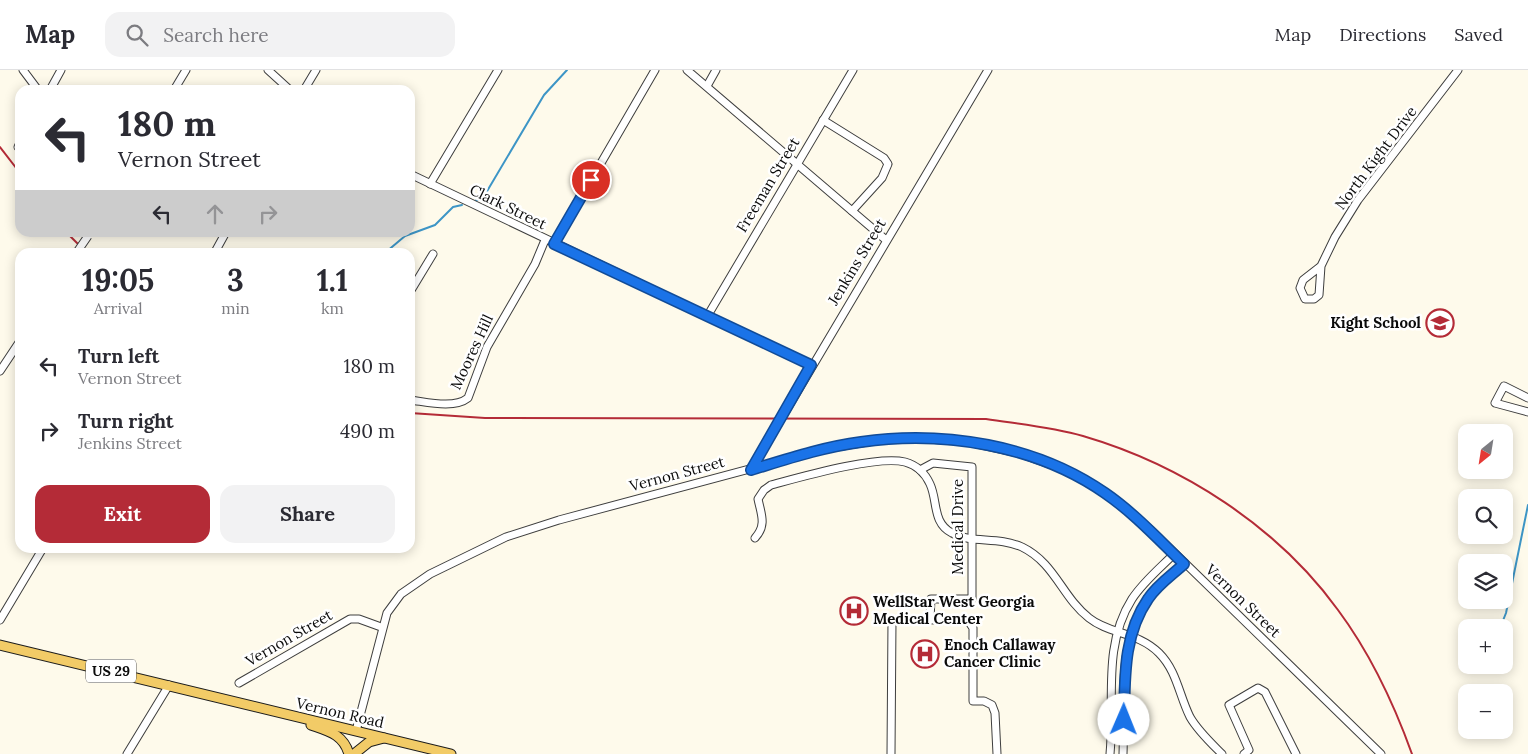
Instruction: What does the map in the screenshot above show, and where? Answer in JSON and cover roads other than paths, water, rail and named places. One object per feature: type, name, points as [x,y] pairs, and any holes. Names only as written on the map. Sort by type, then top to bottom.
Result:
[{"type":"main road","name":"US 29","points":[[0,645],[168,685]]},
{"type":"main road","name":"Vernon Road","points":[[168,685],[451,754]]},
{"type":"main road","points":[[290,715],[342,738],[349,754]]},
{"type":"main road","points":[[354,754],[369,742],[385,738]]},
{"type":"street","points":[[23,70],[34,85]]},
{"type":"street","points":[[53,85],[61,70]]},
{"type":"street","points":[[177,85],[186,70]]},
{"type":"street","points":[[268,70],[284,85]]},
{"type":"street","points":[[307,85],[316,70]]},
{"type":"street","points":[[430,184],[498,70]]},
{"type":"street","points":[[554,244],[655,70]]},
{"type":"street","points":[[687,70],[886,240]]},
{"type":"street","points":[[707,86],[716,70]]},
{"type":"street","name":"Freeman Street","points":[[708,315],[853,70]]},
{"type":"street","name":"Jenkins Street","points":[[751,470],[811,365],[988,70]]},
{"type":"street","name":"North Kight Drive","points":[[1321,266],[1303,280],[1300,288],[1305,299],[1314,299],[1319,295],[1321,266],[1335,237],[1358,200],[1458,70]]},
{"type":"street","points":[[823,120],[884,158],[888,164],[882,178],[852,211]]},
{"type":"street","name":"Clark Street","points":[[415,176],[811,365]]},
{"type":"street","points":[[80,248],[87,237]]},
{"type":"street","points":[[216,248],[223,237]]},
{"type":"street","name":"Moores Hill","points":[[415,400],[451,404],[463,402],[468,398],[487,347],[535,264],[545,240]]},
{"type":"street","points":[[415,284],[433,254]]},
{"type":"street","points":[[0,371],[15,348]]},
{"type":"street","points":[[1528,398],[1504,386],[1496,403],[1528,412]]},
{"type":"street","name":"Vernon Street","points":[[356,731],[381,627],[390,607],[407,588],[447,565],[506,537],[685,485],[751,470],[824,449],[880,440],[933,439],[985,445],[1049,463],[1090,483],[1128,510],[1381,754]]},
{"type":"street","points":[[755,538],[762,529],[763,523],[758,498],[771,485],[836,469],[872,463],[900,462],[920,470],[931,487],[935,510],[941,524],[952,534],[973,539],[1003,540],[1024,548],[1048,567],[1077,607],[1087,617],[1132,635],[1146,643],[1164,659],[1176,678],[1188,711],[1196,726],[1222,754]]},
{"type":"street","name":"Medical Drive","points":[[920,470],[933,462],[972,467],[972,599],[931,599],[930,620],[967,619],[973,628],[973,701],[984,701],[992,705],[995,714],[997,754]]},
{"type":"street","points":[[0,620],[40,553]]},
{"type":"street","points":[[1110,754],[1112,660],[1118,630],[1136,594],[1174,554]]},
{"type":"street","points":[[1124,754],[1127,650],[1148,599],[1184,564]]},
{"type":"street","name":"Vernon Street","points":[[238,683],[350,619],[359,619],[381,627]]},
{"type":"street","points":[[890,754],[892,620]]},
{"type":"street","points":[[127,754],[168,685]]},
{"type":"street","points":[[1244,754],[1249,750],[1229,705],[1258,688],[1265,692],[1296,754]]},
{"type":"waterway","points":[[475,201],[483,198],[544,95],[567,70]]},
{"type":"waterway","points":[[415,232],[435,225],[453,207],[462,205]]},
{"type":"waterway","points":[[391,248],[404,237]]},
{"type":"waterway","points":[[1504,619],[1528,505]]},
{"type":"railway","points":[[0,147],[15,166]]},
{"type":"railway","points":[[71,237],[82,248]]},
{"type":"railway","points":[[415,413],[485,418],[986,419],[1071,433],[1120,448],[1156,464],[1225,502],[1286,551],[1314,580],[1350,626],[1371,661],[1397,716],[1412,754]]},
{"type":"place","name":"Kight School","points":[[1440,323]]},
{"type":"place","name":"WellStar West Georgia Medical Center","points":[[854,611]]},
{"type":"place","name":"Enoch Callaway Cancer Clinic","points":[[925,654]]}]
